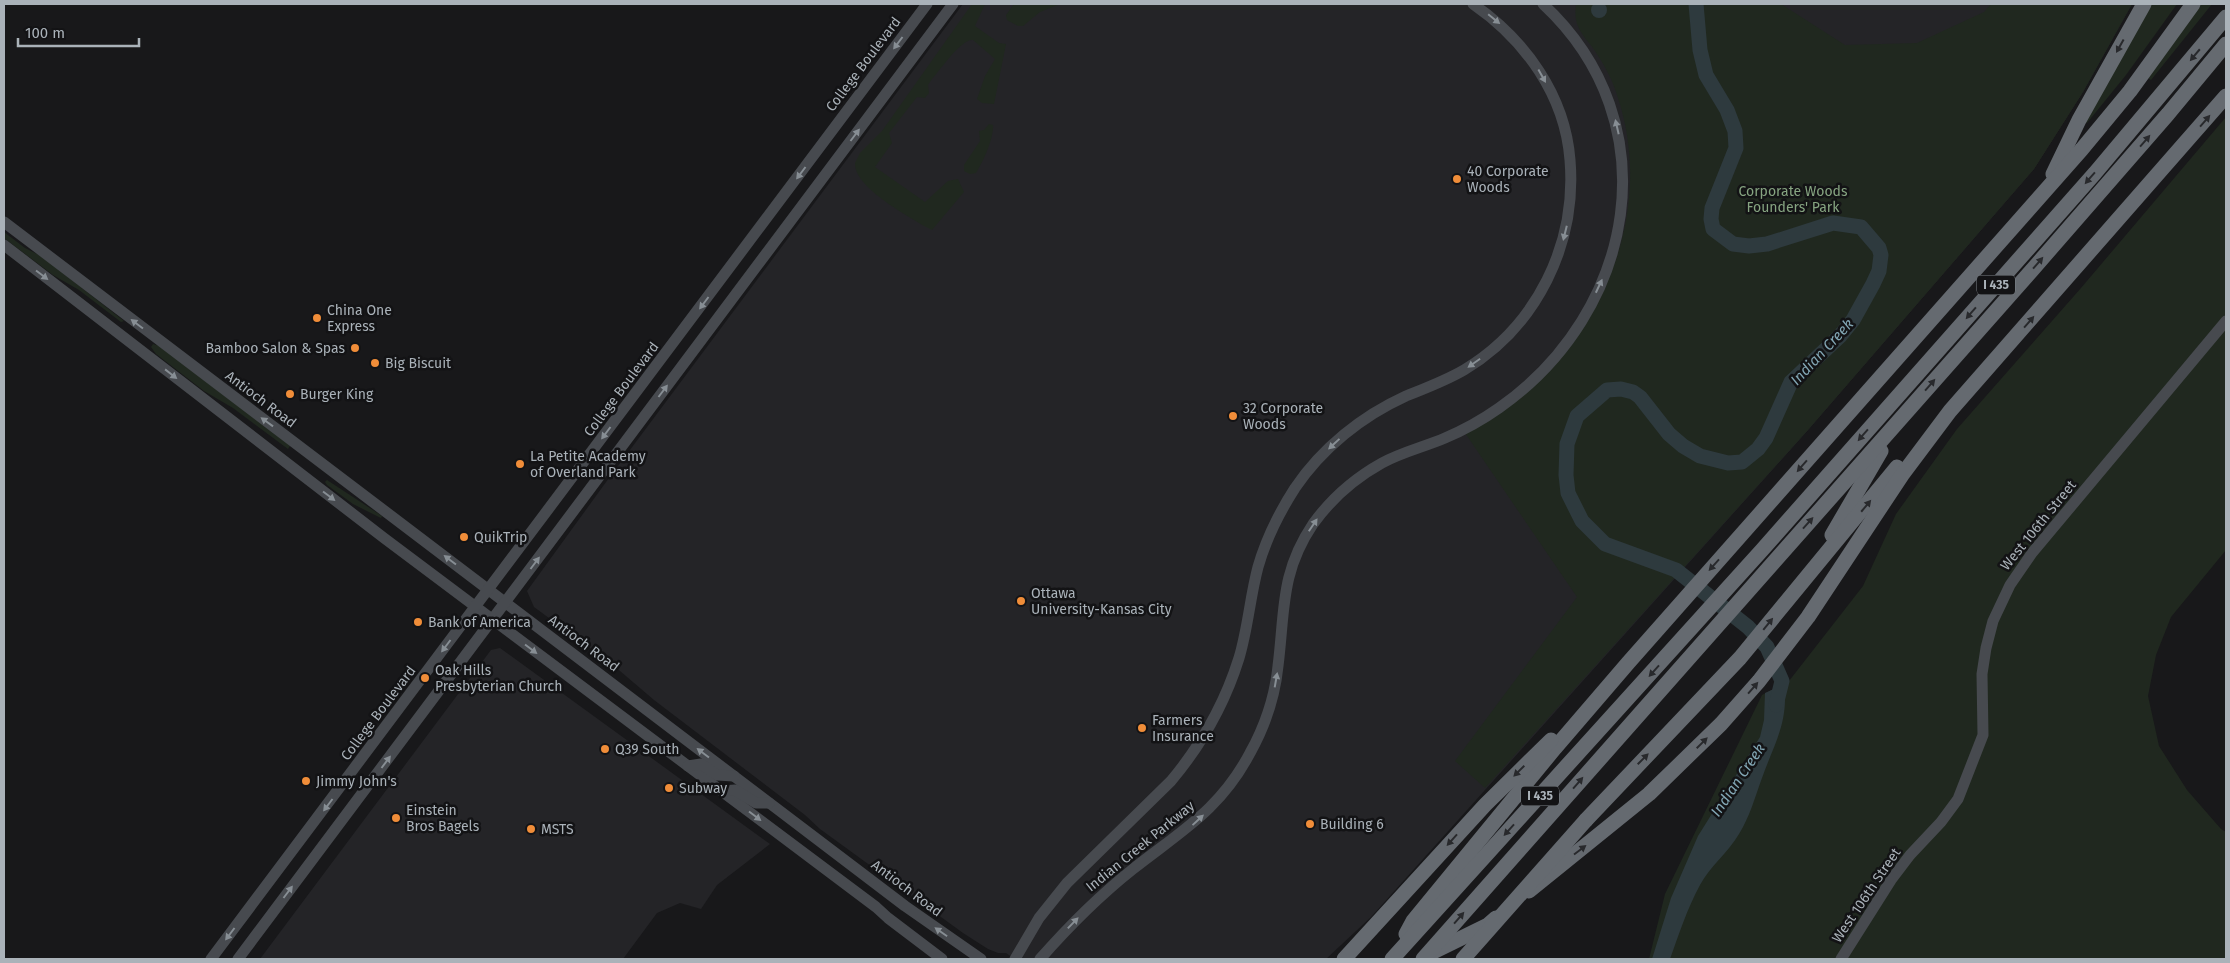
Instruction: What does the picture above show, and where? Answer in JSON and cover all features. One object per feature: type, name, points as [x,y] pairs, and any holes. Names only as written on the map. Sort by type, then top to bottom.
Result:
[{"type":"highway","points":[[2044,192],[2078,120],[2144,4]]},
{"type":"highway","points":[[1393,958],[1413,921],[1555,748],[1746,528],[2044,192],[2130,91],[2193,4]]},
{"type":"highway","name":"I 435","points":[[1393,958],[1762,550],[2120,144],[2226,17]]},
{"type":"highway","name":"I 435","points":[[1425,957],[1898,422],[2168,114],[2226,44]]},
{"type":"highway","points":[[1425,957],[1488,925],[1649,794],[1721,724],[1786,648],[1902,475],[1950,411],[2226,96]]},
{"type":"highway","points":[[1463,959],[1586,820],[1740,658],[1800,583],[1874,496],[1928,427],[1950,411]]},
{"type":"highway","points":[[1800,583],[1834,532],[1898,422]]},
{"type":"highway","points":[[1344,959],[1485,804],[1628,663]]},
{"type":"main road","name":"College Boulevard","points":[[211,959],[927,4]]},
{"type":"main road","points":[[238,959],[953,4]]},
{"type":"main road","name":"Indian Creek Parkway","points":[[1015,959],[1039,918],[1067,883],[1171,780],[1185,764],[1208,729],[1227,690],[1239,657],[1258,568],[1270,532],[1288,499],[1311,468],[1334,444],[1368,418],[1406,396],[1452,377],[1495,347],[1520,321],[1536,300],[1550,274],[1561,247],[1570,209],[1571,172],[1566,134],[1552,95],[1531,58],[1502,26],[1473,4]]},
{"type":"main road","name":"Indian Creek Parkway","points":[[1040,959],[1088,907],[1132,870],[1199,819],[1225,791],[1240,771],[1261,731],[1275,686],[1279,664],[1282,610],[1293,564],[1313,524],[1327,507],[1355,480],[1383,462],[1444,438],[1484,418],[1501,406],[1519,392],[1550,362],[1564,345],[1587,310],[1608,267],[1620,224],[1624,182],[1620,141],[1611,107],[1597,73],[1565,26],[1543,4]]},
{"type":"main road","name":"Antioch Road","points":[[4,222],[928,923],[981,959]]},
{"type":"main road","points":[[4,245],[492,620],[876,907],[942,959]]},
{"type":"main road","name":"West 106th Street","points":[[1841,959],[1890,880],[1941,822],[1958,799],[1983,735],[1980,692],[1986,648],[1993,621],[2010,585],[2032,553],[2226,321]]},
{"type":"main road","points":[[688,766],[701,764],[717,775],[734,776]]},
{"type":"main road","points":[[722,791],[735,790],[756,803],[769,803]]},
{"type":"shaded area","points":[[963,4],[2132,4],[2083,92],[2034,169],[1808,430],[1371,917],[1326,959],[1015,959],[1006,953],[998,953],[988,949],[963,933],[820,829],[805,815],[654,700],[613,665],[534,607],[527,591],[609,478]]},
{"type":"shaded area","points":[[500,648],[770,844],[717,885],[701,909],[680,903],[657,913],[623,959],[260,959],[491,650]]},
{"type":"green space","points":[[972,4],[985,4],[975,26],[999,43],[1006,44],[994,104],[982,103],[977,99],[985,76],[995,59],[973,40],[968,41],[957,49],[932,79],[928,85],[929,93],[925,98],[917,97],[889,133],[892,143],[875,167],[925,202],[948,181],[958,179],[964,192],[932,230],[894,207],[871,190],[857,172],[855,163],[860,153],[882,131]]},
{"type":"green space","points":[[1014,4],[1060,4],[1040,12],[1023,26],[1018,26],[1007,20],[1006,15]]},
{"type":"green space","name":"Corporate Woods Founders' Park","points":[[1576,4],[1781,4],[1845,45],[1917,43],[1984,12],[1991,4],[2132,4],[2083,92],[2034,169],[1808,430],[1485,788],[1455,761],[1577,597],[1465,433],[1508,407],[1546,374],[1577,336],[1603,292],[1620,246],[1629,197],[1629,148],[1618,98],[1605,68],[1579,29],[1575,12]]},
{"type":"green space","points":[[2151,4],[2177,4],[2126,75],[2087,123],[2084,121]]},
{"type":"green space","points":[[2201,4],[2212,4],[2151,80],[2148,78]]},
{"type":"green space","points":[[2226,117],[2226,550],[2171,617],[2156,655],[2148,696],[2159,746],[2187,790],[2221,829],[2226,832],[2226,959],[1649,959],[1665,894],[1762,695],[1789,681],[1863,586],[1896,514],[1957,429],[2081,288]]},
{"type":"green space","points":[[989,124],[993,125],[993,130],[988,150],[976,173],[970,174],[964,171],[964,165],[980,141],[979,131],[984,130]]},
{"type":"green space","points":[[4,232],[25,248],[41,256],[124,321],[121,322],[79,290],[53,275],[4,238]]},
{"type":"green space","points":[[153,344],[159,346],[287,443],[290,446],[288,449],[233,408],[204,391],[156,354],[151,347]]},
{"type":"green space","points":[[327,480],[382,516],[381,518],[353,504],[327,485],[325,482]]},
{"type":"water","points":[[1599,2],[1607,10],[1599,18],[1591,10]]},
{"type":"water","points":[[1784,684],[1784,710],[1779,732],[1746,820],[1735,841],[1700,885],[1687,912],[1670,959],[1652,959],[1671,898],[1698,836],[1760,737],[1764,720],[1765,693]]},
{"type":"waterway","name":"Indian Creek","points":[[1696,4],[1700,50],[1706,75],[1727,110],[1735,131],[1736,148],[1712,208],[1711,219],[1713,229],[1733,244],[1749,246],[1767,244],[1833,223],[1861,227],[1879,248],[1881,255],[1879,271],[1853,320],[1840,336],[1791,382],[1766,438],[1758,449],[1742,462],[1728,463],[1700,456],[1683,446],[1669,434],[1640,397],[1633,392],[1621,389],[1607,390],[1577,416],[1567,444],[1566,475],[1568,493],[1582,521],[1605,544],[1676,570],[1748,627],[1767,647],[1782,681],[1776,705]]},
{"type":"place","name":"40 Corporate Woods","points":[[1457,179]]},
{"type":"place","name":"China One Express","points":[[317,318]]},
{"type":"place","name":"Bamboo Salon & Spas","points":[[355,348]]},
{"type":"place","name":"Big Biscuit","points":[[375,363]]},
{"type":"place","name":"Burger King","points":[[290,394]]},
{"type":"place","name":"32 Corporate Woods","points":[[1233,416]]},
{"type":"place","name":"La Petite Academy of Overland Park","points":[[520,464]]},
{"type":"place","name":"QuikTrip","points":[[464,537]]},
{"type":"place","name":"Ottawa University-Kansas City","points":[[1021,601]]},
{"type":"place","name":"Bank of America","points":[[418,622]]},
{"type":"place","name":"Oak Hills Presbyterian Church","points":[[425,678]]},
{"type":"place","name":"Farmers Insurance","points":[[1142,728]]},
{"type":"place","name":"Q39 South","points":[[605,749]]},
{"type":"place","name":"Jimmy John's","points":[[306,781]]},
{"type":"place","name":"Subway","points":[[669,788]]},
{"type":"place","name":"Einstein Bros Bagels","points":[[396,818]]},
{"type":"place","name":"Building 6","points":[[1310,824]]},
{"type":"place","name":"MSTS","points":[[531,829]]}]
